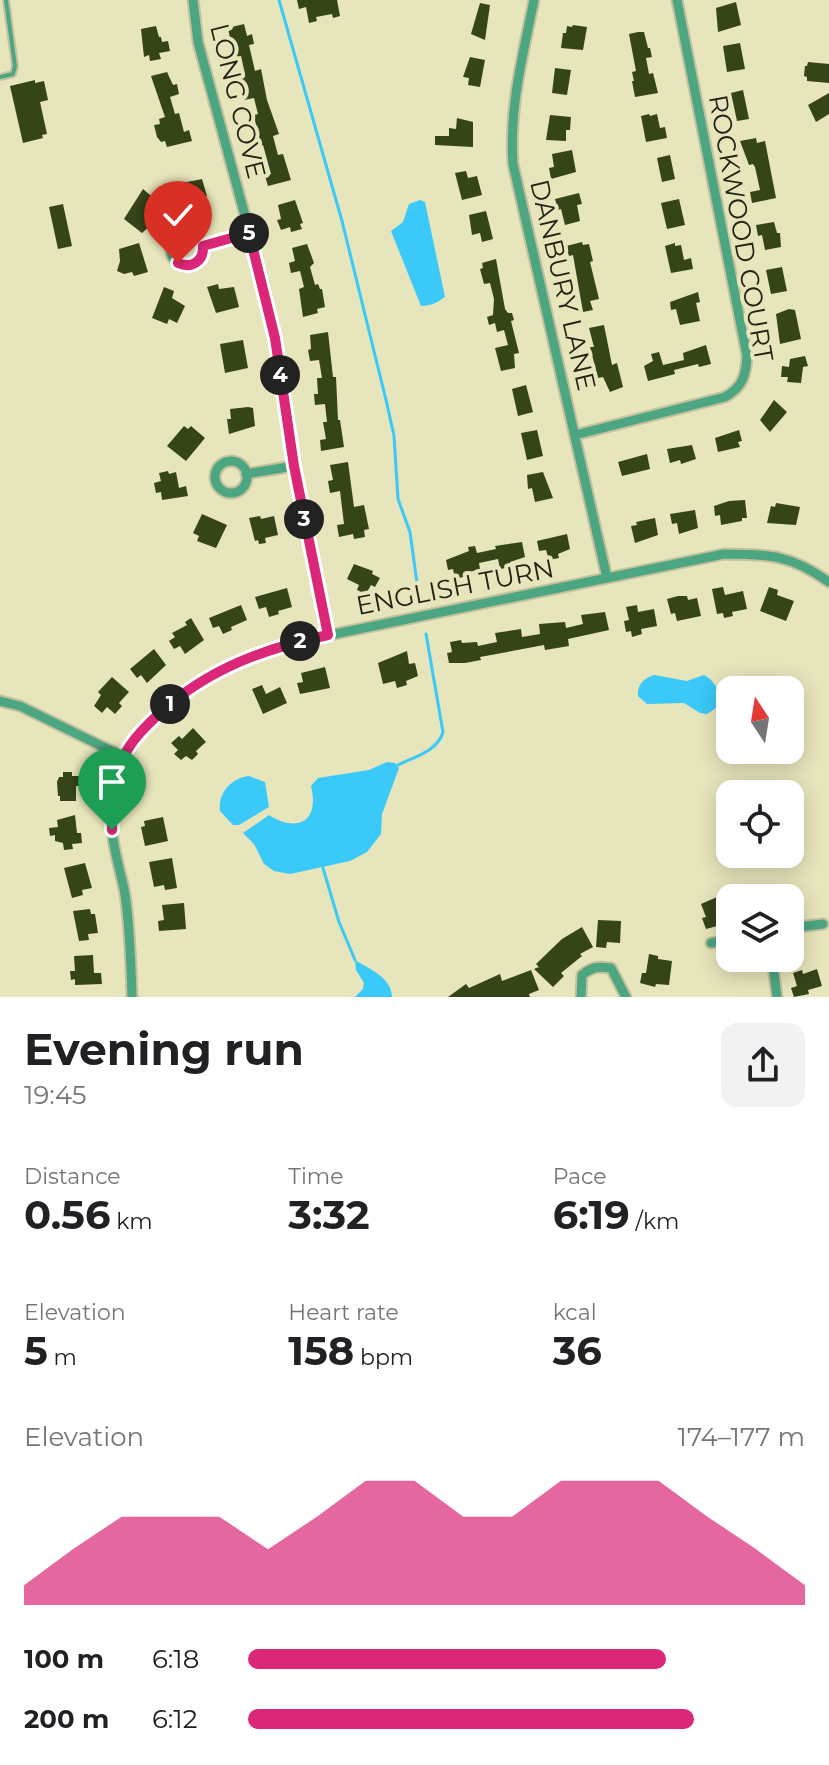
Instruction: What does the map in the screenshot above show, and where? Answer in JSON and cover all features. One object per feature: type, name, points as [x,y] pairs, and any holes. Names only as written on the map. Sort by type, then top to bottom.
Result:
[{"type":"street","name":"LONG COVE","points":[[193,0],[198,42],[275,338],[294,466],[328,635]]},
{"type":"street","name":"DANBURY LANE","points":[[534,0],[515,90],[513,164],[607,578]]},
{"type":"street","name":"ROCKWOOD COURT","points":[[575,435],[725,397],[745,378],[747,356],[677,0]]},
{"type":"street","points":[[203,246],[249,233]]},
{"type":"street","points":[[246,474],[294,466]]},
{"type":"street","name":"ENGLISH TURN","points":[[132,997],[131,949],[112,830],[112,806],[124,757],[152,720],[202,681],[236,662],[269,649],[724,554],[774,554],[813,570],[829,582]]},
{"type":"street","points":[[0,701],[20,706],[124,757]]},
{"type":"street","points":[[804,926],[823,924]]},
{"type":"street","points":[[711,943],[716,942]]},
{"type":"street","points":[[581,997],[582,975],[599,966],[611,968],[626,997]]},
{"type":"street","points":[[774,972],[777,997]]},
{"type":"lane","points":[[0,77],[13,74],[15,66],[6,0]]},
{"type":"water","points":[[420,200],[425,202],[445,297],[421,306],[391,231],[403,222],[409,204]]},
{"type":"water","points":[[654,675],[687,681],[704,675],[716,688],[716,708],[707,714],[684,703],[647,704],[638,696],[644,680]]},
{"type":"water","points":[[387,762],[395,763],[399,768],[382,814],[381,834],[367,852],[350,861],[290,874],[274,871],[264,864],[254,844],[243,833],[269,815],[289,823],[304,821],[312,808],[311,786],[318,778],[369,770]]},
{"type":"water","points":[[249,776],[265,782],[269,807],[239,825],[233,825],[220,811],[221,798],[231,783]]},
{"type":"water","points":[[355,960],[384,979],[392,997],[355,997],[363,989],[364,983],[356,970]]},
{"type":"building","points":[[297,0],[337,0],[340,16],[316,17],[317,21],[309,23],[306,7],[299,9]]},
{"type":"building","points":[[736,2],[741,25],[718,32],[716,8]]},
{"type":"building","points":[[480,3],[490,5],[485,40],[471,34]]},
{"type":"building","points":[[244,24],[247,36],[252,34],[254,44],[249,45],[255,71],[261,69],[267,100],[279,134],[273,136],[278,155],[283,154],[291,180],[268,186],[265,176],[271,174],[263,145],[258,147],[254,133],[254,115],[258,114],[254,98],[244,100],[239,75],[245,74],[241,56],[232,58],[230,48],[228,28]]},
{"type":"building","points":[[156,26],[162,42],[168,41],[170,51],[159,53],[161,59],[150,61],[149,55],[144,57],[141,29]]},
{"type":"building","points":[[567,26],[587,27],[583,50],[561,48],[563,33],[566,33]]},
{"type":"building","points":[[644,32],[650,48],[652,57],[646,58],[658,93],[635,97],[632,72],[636,71],[629,34]]},
{"type":"building","points":[[740,43],[745,69],[727,72],[723,46]]},
{"type":"building","points":[[470,57],[485,60],[480,87],[468,85],[469,78],[463,77]]},
{"type":"building","points":[[808,62],[829,64],[829,83],[807,81],[804,76]]},
{"type":"building","points":[[555,68],[571,70],[567,95],[552,93]]},
{"type":"building","points":[[167,72],[173,85],[177,84],[179,94],[170,97],[175,114],[179,113],[184,132],[189,130],[192,141],[167,147],[165,141],[161,142],[157,137],[154,125],[160,124],[159,119],[165,117],[151,76]]},
{"type":"building","points":[[35,80],[35,83],[44,81],[48,100],[40,102],[47,134],[23,143],[10,86]]},
{"type":"building","points":[[743,90],[749,119],[737,121],[731,93]]},
{"type":"building","points":[[829,93],[829,114],[816,122],[808,105]]},
{"type":"building","points":[[657,114],[660,128],[665,127],[667,138],[646,142],[641,116]]},
{"type":"building","points":[[550,115],[571,117],[566,141],[546,140]]},
{"type":"building","points":[[457,118],[473,122],[473,147],[435,145],[435,136],[449,136],[449,128],[456,129]]},
{"type":"building","points":[[756,138],[757,143],[765,141],[776,198],[752,203],[750,192],[760,190],[755,167],[749,165],[740,141]]},
{"type":"building","points":[[572,150],[576,172],[551,179],[549,168],[554,167],[552,154]]},
{"type":"building","points":[[670,155],[675,179],[662,182],[657,158]]},
{"type":"building","points":[[466,171],[468,178],[477,176],[482,195],[462,200],[455,173]]},
{"type":"building","points":[[202,179],[207,196],[202,197],[203,201],[194,203],[195,206],[184,209],[181,198],[175,200],[172,190]]},
{"type":"building","points":[[143,189],[157,201],[151,208],[161,216],[142,233],[124,219]]},
{"type":"building","points":[[579,193],[582,204],[577,205],[580,221],[565,225],[555,199]]},
{"type":"building","points":[[679,199],[685,225],[667,229],[661,203]]},
{"type":"building","points":[[295,200],[302,229],[291,232],[290,227],[281,230],[277,220],[281,219],[278,205]]},
{"type":"building","points":[[63,204],[72,246],[58,249],[49,207]]},
{"type":"building","points":[[486,211],[493,239],[482,242],[480,233],[472,235],[469,215]]},
{"type":"building","points":[[774,222],[777,233],[780,233],[781,247],[765,250],[756,225]]},
{"type":"building","points":[[582,242],[583,245],[589,244],[599,299],[590,301],[593,310],[583,312],[573,255],[569,256],[566,246]]},
{"type":"building","points":[[139,243],[148,272],[134,276],[132,272],[124,274],[117,271],[119,249]]},
{"type":"building","points":[[675,243],[675,246],[681,245],[684,260],[691,258],[693,269],[671,273],[665,246]]},
{"type":"building","points":[[307,244],[314,263],[310,267],[315,285],[322,289],[325,307],[317,309],[318,313],[303,317],[299,289],[304,287],[300,271],[291,273],[289,263],[295,261],[292,248]]},
{"type":"building","points":[[496,259],[505,309],[512,313],[519,353],[514,354],[515,368],[501,371],[495,348],[508,345],[504,330],[497,332],[495,323],[489,325],[487,317],[493,315],[494,299],[490,283],[484,284],[480,269],[483,268],[482,263]]},
{"type":"building","points":[[782,267],[787,291],[771,294],[766,270]]},
{"type":"building","points":[[218,284],[219,289],[234,287],[239,307],[216,313],[207,287]]},
{"type":"building","points":[[164,287],[174,291],[172,298],[185,306],[177,323],[169,319],[167,324],[152,318]]},
{"type":"building","points":[[698,292],[700,302],[696,303],[700,321],[680,325],[676,309],[671,310],[670,302]]},
{"type":"building","points":[[795,310],[801,339],[780,344],[776,314]]},
{"type":"building","points":[[604,325],[612,365],[617,363],[623,387],[610,392],[603,377],[598,378],[590,347],[594,347],[589,328]]},
{"type":"building","points":[[328,332],[344,447],[321,451],[320,440],[326,439],[323,422],[327,422],[325,404],[315,405],[314,394],[318,394],[317,378],[322,378],[319,360],[310,361],[308,350],[311,349],[310,335]]},
{"type":"building","points":[[243,340],[248,368],[225,373],[220,344]]},
{"type":"building","points":[[706,345],[711,364],[674,370],[675,374],[648,381],[644,366],[653,361],[651,354],[659,352],[663,365],[684,360],[683,353]]},
{"type":"building","points":[[805,356],[808,366],[803,367],[801,383],[787,382],[788,377],[781,377],[782,366],[789,367],[790,359]]},
{"type":"building","points":[[526,385],[533,412],[518,416],[512,389]]},
{"type":"building","points":[[774,400],[787,412],[770,432],[760,420]]},
{"type":"building","points":[[253,408],[255,426],[229,434],[227,419],[231,419],[230,409]]},
{"type":"building","points":[[184,426],[188,429],[191,426],[205,438],[186,461],[167,446]]},
{"type":"building","points":[[537,430],[543,456],[527,460],[521,433]]},
{"type":"building","points":[[739,430],[740,447],[718,452],[715,438]]},
{"type":"building","points":[[692,445],[696,459],[681,464],[680,460],[670,463],[667,449]]},
{"type":"building","points":[[647,454],[650,469],[622,476],[618,462]]},
{"type":"building","points":[[348,462],[354,507],[364,505],[369,529],[364,530],[365,537],[354,539],[353,534],[339,537],[337,525],[344,524],[340,491],[330,493],[328,481],[333,480],[330,465]]},
{"type":"building","points":[[168,471],[169,474],[176,472],[179,488],[186,486],[188,496],[162,500],[161,492],[156,493],[154,483],[161,481],[159,473]]},
{"type":"building","points":[[543,472],[553,498],[535,502],[532,488],[528,489],[527,475]]},
{"type":"building","points":[[745,500],[747,518],[721,525],[720,515],[715,516],[714,506]]},
{"type":"building","points":[[776,503],[800,507],[796,525],[767,523],[771,506],[775,507]]},
{"type":"building","points":[[695,510],[698,528],[679,534],[677,523],[672,524],[670,514]]},
{"type":"building","points":[[202,514],[227,525],[216,548],[197,541],[199,536],[193,533]]},
{"type":"building","points":[[260,516],[261,519],[274,516],[278,535],[265,538],[266,543],[259,544],[258,540],[255,541],[249,518]]},
{"type":"building","points":[[655,518],[658,535],[635,543],[631,526]]},
{"type":"building","points":[[567,534],[570,549],[558,554],[559,558],[549,560],[546,550],[539,551],[537,541]]},
{"type":"building","points":[[522,542],[525,557],[510,562],[511,567],[500,569],[498,559],[479,563],[480,569],[455,579],[453,569],[448,570],[446,560],[469,551],[468,547],[475,546],[477,553],[496,549],[495,546]]},
{"type":"building","points":[[354,564],[373,571],[372,574],[380,578],[366,594],[357,590],[359,585],[347,579]]},
{"type":"building","points":[[723,587],[725,595],[743,591],[747,609],[732,612],[733,616],[724,618],[723,613],[717,614],[712,589]]},
{"type":"building","points":[[769,587],[778,590],[777,595],[794,601],[786,621],[760,611]]},
{"type":"building","points":[[287,588],[292,607],[269,617],[266,607],[259,609],[255,597]]},
{"type":"building","points":[[687,596],[688,600],[697,598],[701,616],[677,621],[675,613],[671,614],[667,599]]},
{"type":"building","points":[[241,605],[247,620],[223,634],[219,626],[213,628],[209,618]]},
{"type":"building","points":[[637,605],[638,612],[654,609],[657,626],[641,629],[642,634],[632,637],[631,631],[626,632],[624,621],[629,620],[626,607]]},
{"type":"building","points":[[605,612],[609,630],[568,639],[569,646],[545,650],[544,645],[480,657],[481,660],[449,663],[447,653],[452,652],[450,642],[477,642],[478,646],[497,642],[495,633],[521,629],[522,637],[540,634],[539,624],[565,622],[566,628],[583,624],[581,615]]},
{"type":"building","points":[[191,618],[204,640],[185,654],[180,646],[174,649],[169,641],[175,637],[172,633],[187,625],[185,622]]},
{"type":"building","points":[[154,649],[166,665],[147,683],[141,675],[137,678],[130,669]]},
{"type":"building","points":[[407,651],[409,664],[415,663],[418,676],[397,688],[395,681],[383,684],[378,663]]},
{"type":"building","points":[[325,667],[330,688],[300,694],[297,683],[303,682],[301,673]]},
{"type":"building","points":[[112,677],[129,692],[119,703],[122,706],[115,714],[107,707],[102,713],[94,706],[101,695],[98,692]]},
{"type":"building","points":[[262,685],[266,694],[280,687],[287,703],[263,714],[252,689]]},
{"type":"building","points":[[193,728],[206,742],[192,760],[186,756],[181,760],[174,754],[178,750],[171,743],[179,736],[182,739]]},
{"type":"building","points":[[63,772],[83,776],[83,786],[76,786],[76,801],[60,801],[57,782],[59,777],[63,777]]},
{"type":"building","points":[[75,815],[77,833],[81,833],[82,843],[72,844],[73,849],[64,850],[63,843],[55,841],[55,835],[50,836],[49,828],[58,827],[57,820]]},
{"type":"building","points":[[163,817],[168,841],[145,846],[141,827],[145,826],[144,821]]},
{"type":"building","points":[[172,858],[177,888],[165,890],[164,885],[154,887],[149,862]]},
{"type":"building","points":[[85,863],[92,888],[82,890],[83,895],[72,898],[64,868]]},
{"type":"building","points":[[716,897],[716,926],[706,929],[701,904]]},
{"type":"building","points":[[184,903],[186,929],[159,931],[158,921],[164,920],[162,905]]},
{"type":"building","points":[[90,909],[91,914],[95,914],[98,933],[88,934],[89,940],[79,941],[73,911]]},
{"type":"building","points":[[598,920],[621,921],[620,943],[607,942],[606,948],[596,947]]},
{"type":"building","points":[[582,927],[593,947],[580,954],[582,956],[561,973],[564,976],[553,987],[534,969],[539,967],[536,964],[562,939]]},
{"type":"building","points":[[649,954],[672,961],[669,985],[656,984],[655,987],[640,983],[642,973],[646,973]]},
{"type":"building","points":[[93,955],[94,973],[101,973],[102,984],[75,985],[70,971],[75,971],[74,956]]},
{"type":"building","points":[[817,969],[822,986],[808,990],[809,994],[794,997],[791,988],[797,986],[793,973],[803,974]]},
{"type":"building","points":[[531,970],[539,990],[529,994],[530,997],[448,997],[466,984],[469,988],[500,974],[502,981]]},
{"type":"waterway","points":[[279,0],[342,221],[387,404],[394,436],[398,499],[410,532],[419,598]]},
{"type":"waterway","points":[[398,765],[431,749],[443,732],[426,634]]},
{"type":"waterway","points":[[323,868],[339,922],[355,960]]},
{"type":"route","points":[[112,830],[116,780],[124,757],[152,720],[177,698],[236,662],[269,649],[328,635],[294,466],[275,338],[249,233],[203,246],[202,256],[194,264],[178,263]]}]
